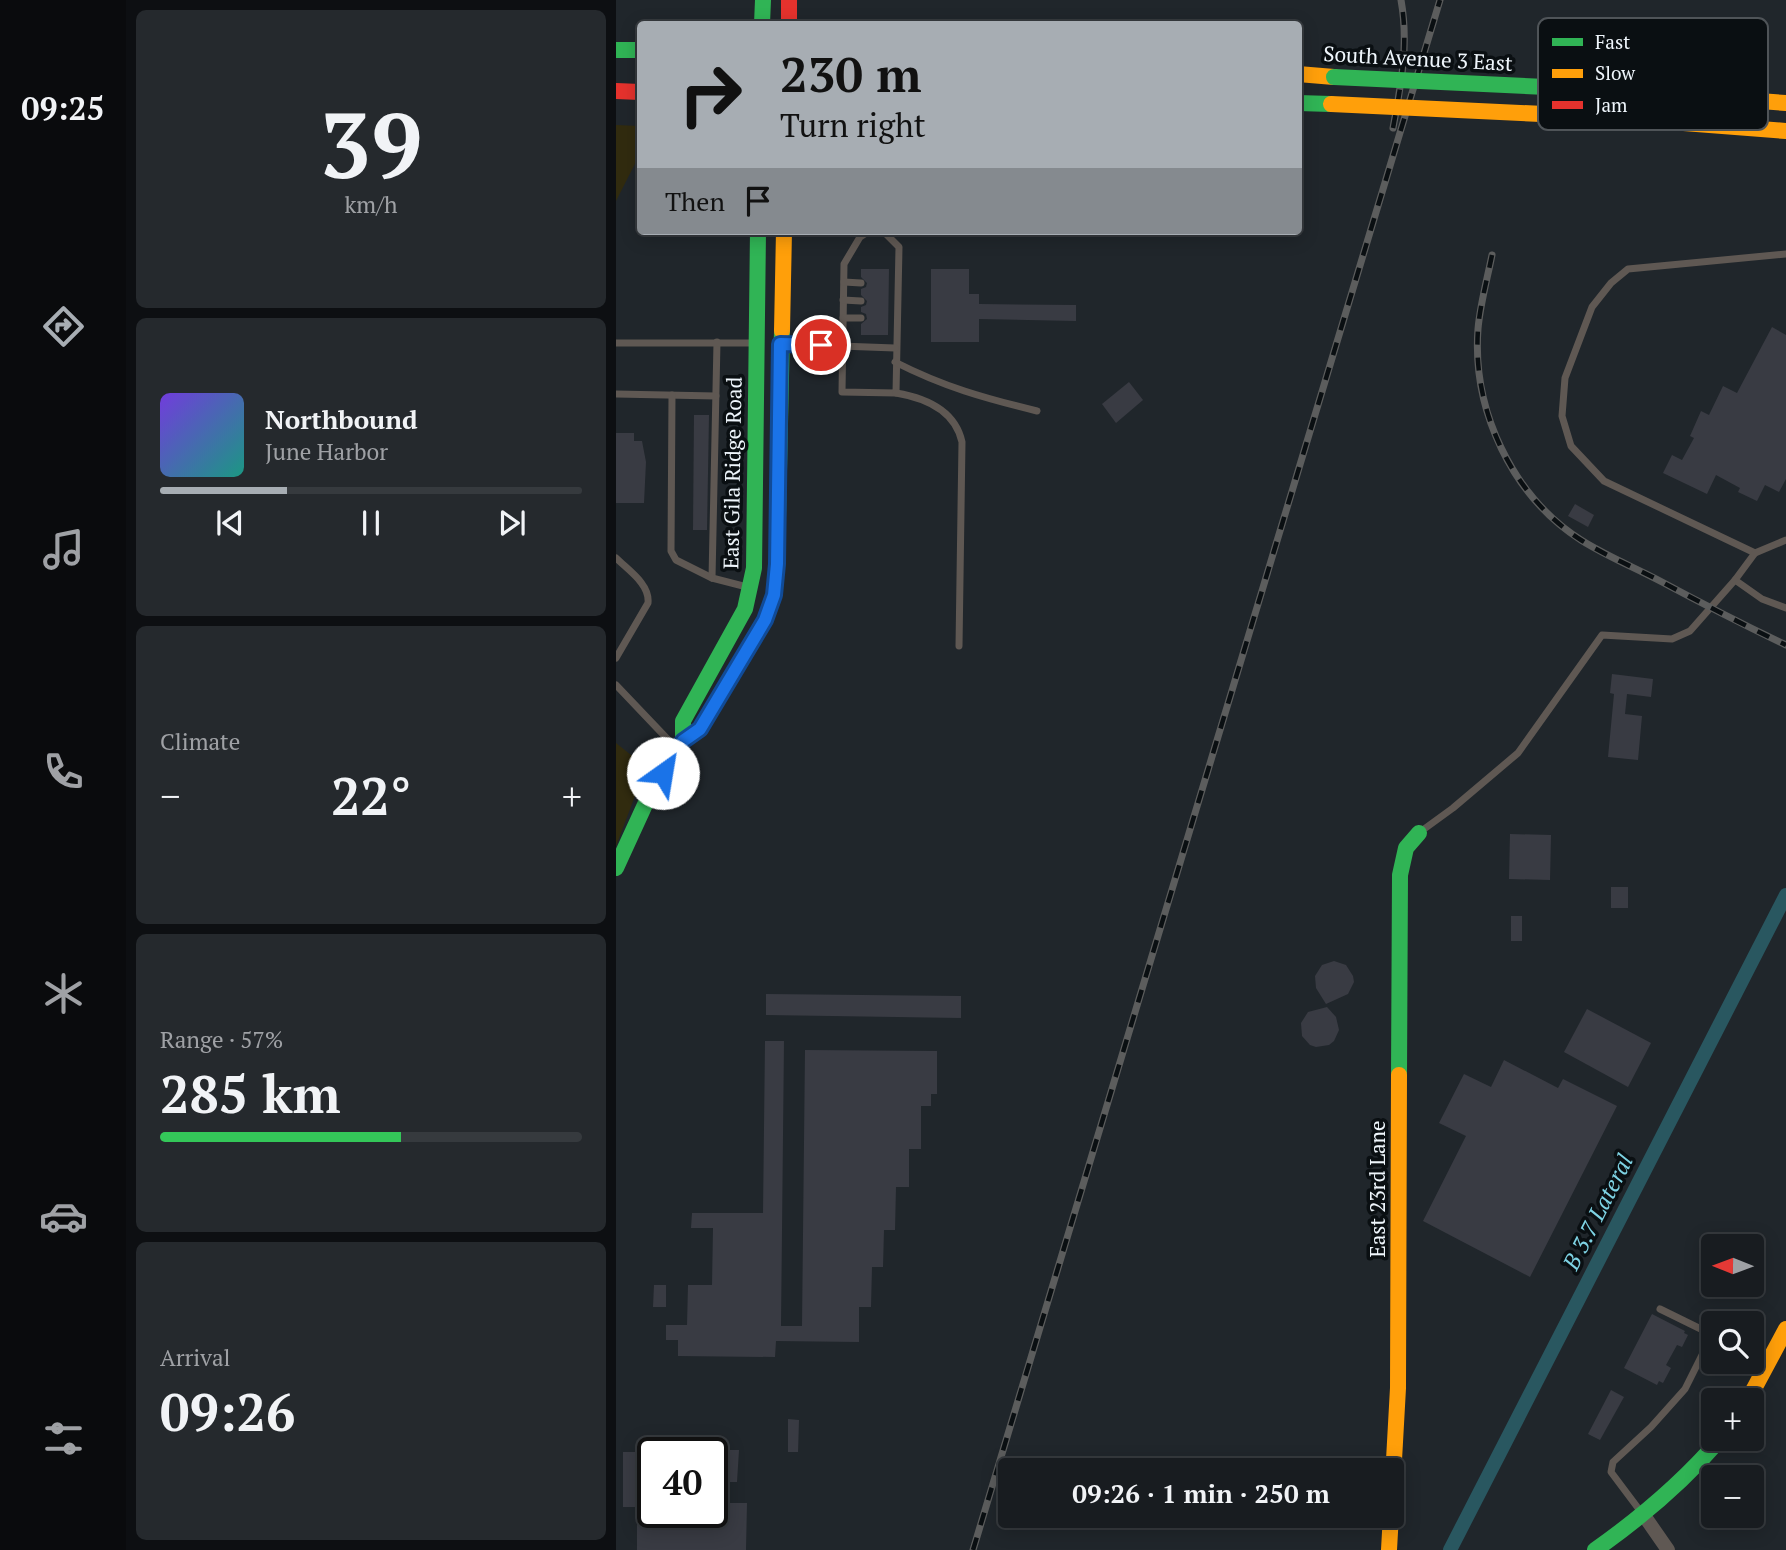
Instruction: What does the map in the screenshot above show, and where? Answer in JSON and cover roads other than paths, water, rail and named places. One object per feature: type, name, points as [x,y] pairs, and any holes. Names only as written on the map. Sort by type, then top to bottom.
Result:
[{"type":"street","points":[[762,21],[763,0]]},
{"type":"street","points":[[789,0],[789,21]]},
{"type":"street","points":[[616,50],[637,50]]},
{"type":"street","name":"South Avenue 3 East","points":[[1302,74],[1538,87]]},
{"type":"street","points":[[616,91],[637,92]]},
{"type":"street","name":"South Avenue 3 East","points":[[1768,102],[1786,103]]},
{"type":"street","points":[[1302,103],[1538,114]]},
{"type":"street","points":[[1768,130],[1786,131]]},
{"type":"street","name":"East Gila Ridge Road","points":[[680,746],[683,720],[737,627],[751,588],[754,568],[758,235]]},
{"type":"street","name":"East Gila Ridge Road","points":[[616,868],[649,796],[680,746],[700,729],[765,620],[774,595],[777,564],[784,235]]},
{"type":"street","name":"East 23rd Lane","points":[[1390,1550],[1398,1388],[1400,875],[1406,848],[1419,833]]},
{"type":"street","points":[[1754,1388],[1785,1332]]},
{"type":"street","points":[[1595,1550],[1671,1492],[1710,1451]]},
{"type":"street","points":[[1643,1514],[1668,1550]]},
{"type":"lane","points":[[863,235],[844,264],[842,392],[896,393],[919,397],[949,414],[959,428],[962,442],[959,646]]},
{"type":"lane","points":[[887,235],[899,247],[897,303],[892,319],[896,393]]},
{"type":"lane","points":[[1755,553],[1604,481],[1572,446],[1562,416],[1565,378],[1592,307],[1611,283],[1628,269],[1786,254]]},
{"type":"lane","points":[[844,282],[861,283]]},
{"type":"lane","points":[[888,284],[898,284]]},
{"type":"lane","points":[[843,300],[861,301]]},
{"type":"lane","points":[[888,302],[897,303]]},
{"type":"lane","points":[[843,318],[861,318]]},
{"type":"lane","points":[[712,578],[717,342]]},
{"type":"lane","points":[[616,343],[758,343]]},
{"type":"lane","points":[[780,344],[895,348]]},
{"type":"lane","points":[[895,362],[923,377],[973,396],[1037,411]]},
{"type":"lane","points":[[616,394],[716,396]]},
{"type":"lane","points":[[672,396],[671,551],[676,560],[712,578],[751,588]]},
{"type":"lane","points":[[1419,833],[1518,753],[1602,635],[1672,639],[1690,631],[1755,553],[1786,540]]},
{"type":"lane","points":[[616,558],[646,588],[649,596],[648,603],[616,658]]},
{"type":"lane","points":[[1735,580],[1762,599],[1786,608]]},
{"type":"lane","points":[[616,685],[680,746]]},
{"type":"lane","points":[[1660,1309],[1701,1329]]},
{"type":"lane","points":[[1643,1514],[1611,1472],[1613,1462],[1651,1427],[1685,1389],[1701,1358]]},
{"type":"lane","points":[[1764,1361],[1768,1363]]},
{"type":"waterway","name":"B 3.7 Lateral","points":[[1450,1550],[1786,895]]},
{"type":"railway","points":[[1393,128],[1404,48],[1401,0]]},
{"type":"railway","points":[[973,1550],[1440,0]]},
{"type":"railway","points":[[1492,255],[1478,329],[1482,390],[1501,448],[1535,500],[1557,522],[1591,546],[1786,645]]}]
